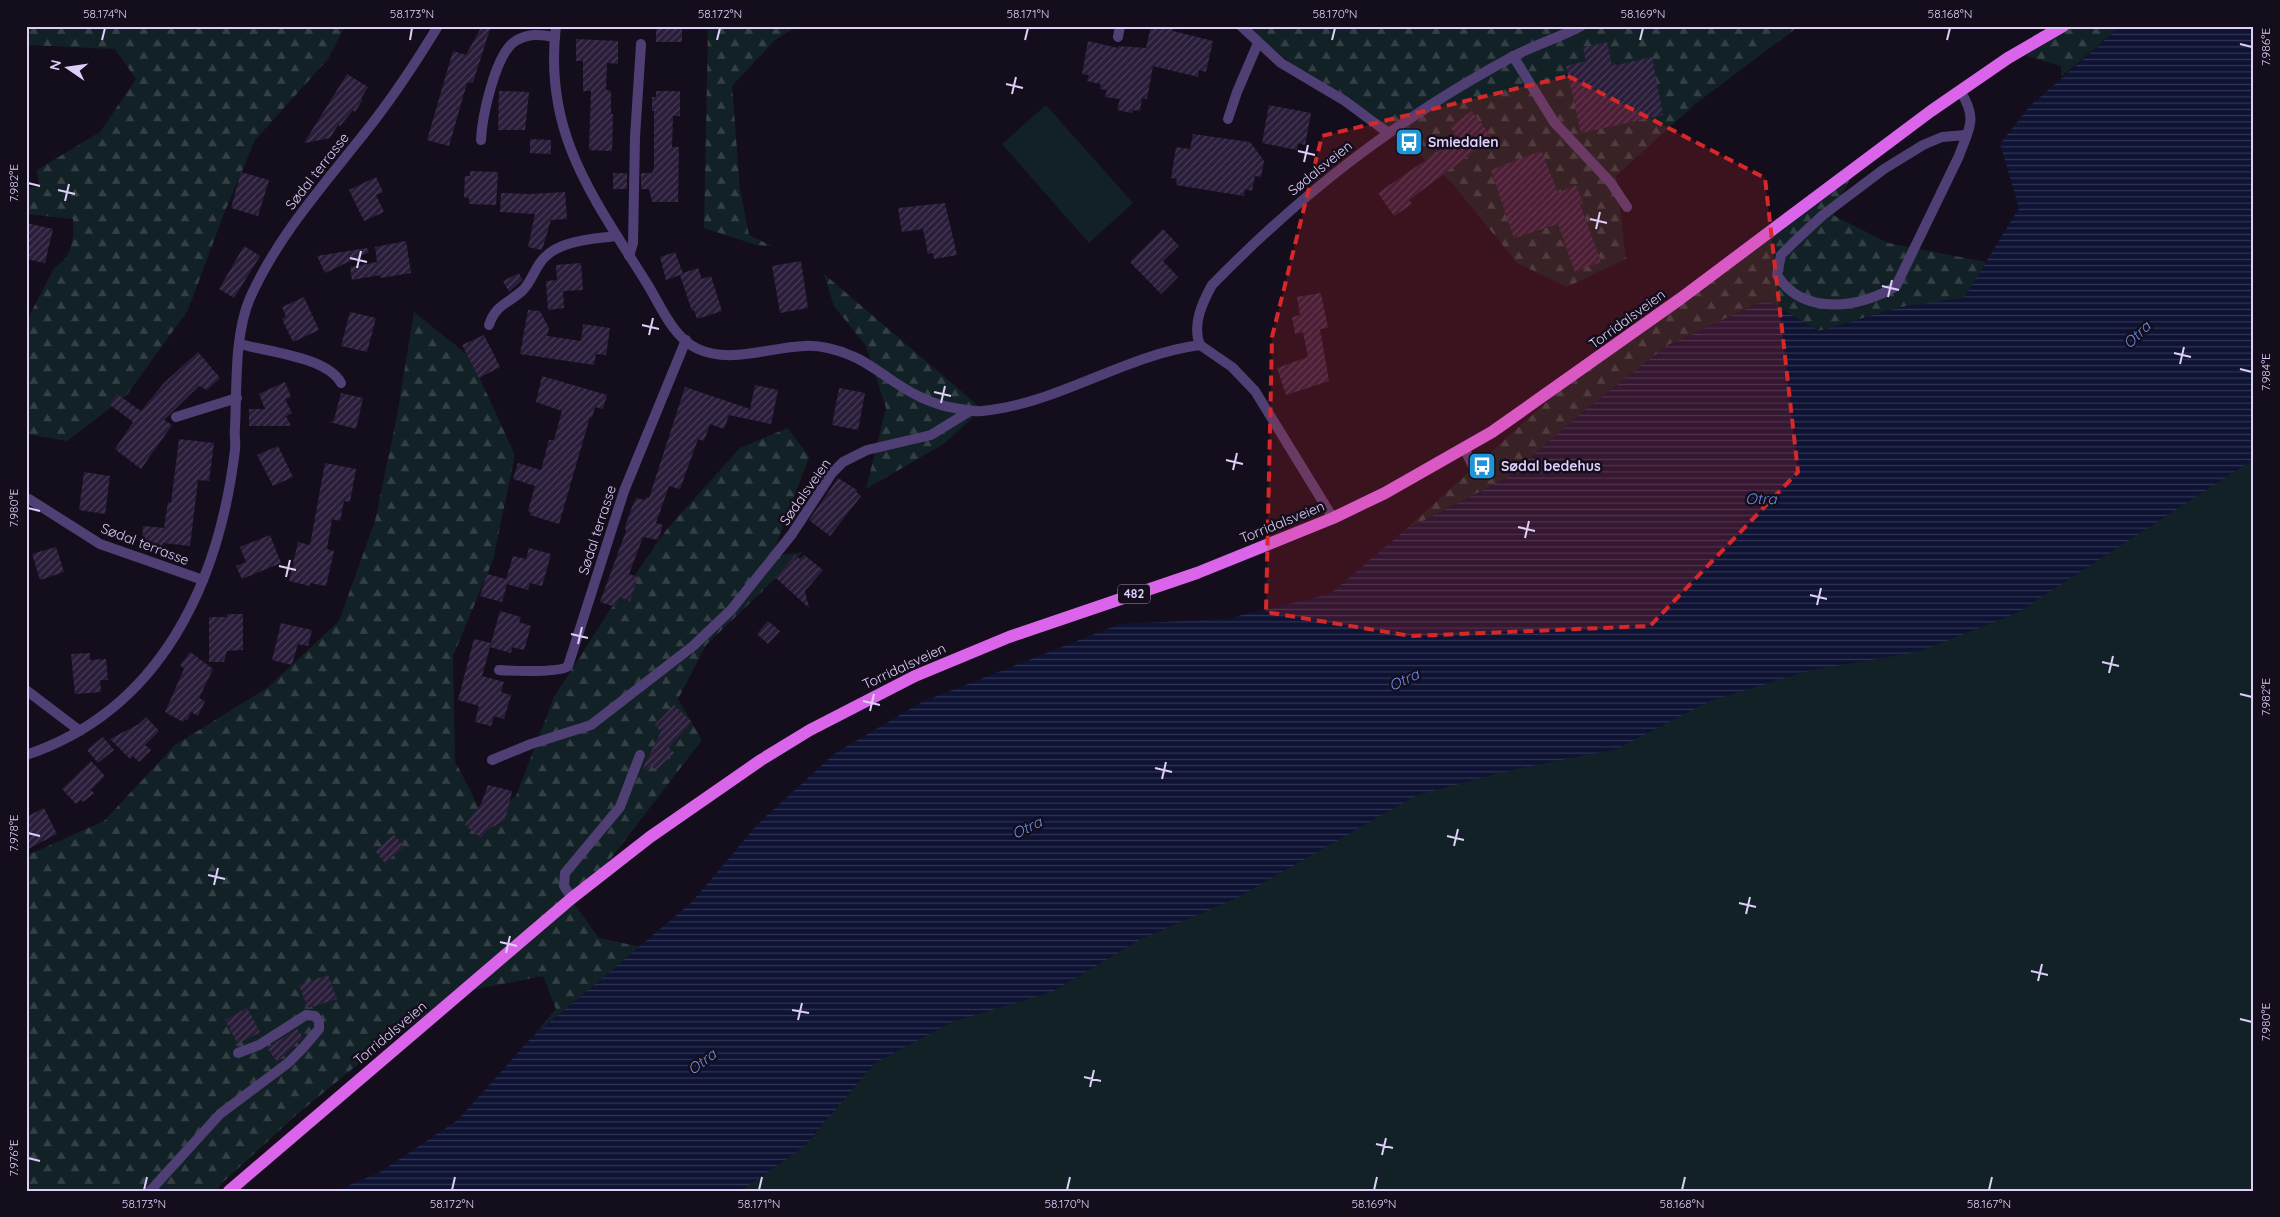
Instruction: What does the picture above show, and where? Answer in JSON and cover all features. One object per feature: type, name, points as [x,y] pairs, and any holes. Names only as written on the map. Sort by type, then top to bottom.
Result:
[{"type":"main road","name":"Torridalsveien","points":[[229,1191],[572,898],[650,837],[761,760],[863,702],[916,676],[1009,636],[1197,573],[1333,518],[1384,493],[1464,448],[1492,432],[1585,368],[1931,111],[2008,58],[2063,26]]},
{"type":"street","name":"Sødal terrasse","points":[[26,755],[99,720],[127,698],[157,664],[190,608],[216,548],[225,503],[235,448],[236,376],[244,313],[278,245],[375,120],[413,67],[438,26]]},
{"type":"street","points":[[1118,37],[1120,26]]},
{"type":"street","points":[[1241,26],[1281,63],[1344,101],[1387,132]]},
{"type":"street","name":"Sødalsveien","points":[[492,760],[531,744],[591,725],[693,646],[731,610],[792,534],[832,473],[843,462],[867,450],[931,435],[970,411],[980,412],[1022,403],[1130,363],[1178,348],[1200,345],[1196,330],[1199,315],[1212,285],[1278,220],[1337,170],[1387,132],[1513,56],[1581,26]]},
{"type":"street","points":[[481,140],[482,118],[506,50],[526,36],[556,31],[554,86],[562,125],[583,177],[616,236],[670,322],[686,340],[707,352],[730,354],[806,346],[835,350],[866,363],[899,386],[934,404],[970,411]]},
{"type":"street","points":[[1228,119],[1237,92],[1258,43]]},
{"type":"street","points":[[629,256],[633,243],[635,137],[641,44]]},
{"type":"street","points":[[1513,56],[1554,122],[1612,183],[1627,207]]},
{"type":"street","points":[[1960,92],[1971,110],[1966,134],[1959,156],[1896,286],[1878,297],[1852,304],[1828,306],[1802,297],[1781,281],[1778,275],[1782,255],[1823,215],[1908,153],[1942,137],[1966,134]]},
{"type":"street","points":[[490,326],[495,311],[527,286],[544,258],[554,250],[579,241],[616,236]]},
{"type":"street","name":"Sødal terrasse","points":[[499,670],[554,671],[568,666],[624,491],[686,340]]},
{"type":"street","points":[[240,344],[321,365],[337,376],[341,383]]},
{"type":"street","points":[[1200,345],[1232,366],[1255,392],[1333,518]]},
{"type":"street","points":[[176,417],[237,398]]},
{"type":"street","points":[[1464,448],[1475,470]]},
{"type":"street","name":"Sødal terrasse","points":[[29,499],[100,544],[203,580]]},
{"type":"street","points":[[26,690],[80,730]]},
{"type":"street","points":[[572,898],[564,886],[564,873],[620,807],[640,755]]},
{"type":"street","points":[[150,1191],[220,1114],[288,1064],[319,1029],[319,1022],[315,1016],[306,1015],[259,1045],[238,1053]]},
{"type":"highlighted area","points":[[1568,76],[1765,178],[1798,472],[1650,626],[1411,636],[1266,612],[1272,337],[1322,136]]},
{"type":"green space","points":[[26,26],[345,26],[328,59],[255,140],[223,216],[188,310],[126,396],[67,441],[26,434],[26,322],[54,268],[69,252],[73,233],[73,219],[26,214],[26,187],[39,187],[37,170],[100,132],[136,79],[115,49],[26,45]]},
{"type":"green space","points":[[708,26],[798,26],[775,40],[732,86],[740,189],[749,235],[772,246],[756,245],[704,228]]},
{"type":"green space","points":[[1244,26],[1799,26],[1694,105],[1616,176],[1626,259],[1567,287],[1517,263],[1452,183],[1371,113],[1305,74]]},
{"type":"green space","points":[[2058,26],[2121,26],[2061,77],[2061,66],[2024,55],[1923,116],[1854,170],[1833,215],[1888,243],[1986,262],[1964,298],[1901,307],[1819,331],[1765,300],[1668,345],[1585,410],[1507,478],[1405,530],[1582,370],[1749,249],[1953,92]]},
{"type":"green space","points":[[1046,105],[1133,203],[1089,243],[1002,144]]},
{"type":"green space","points":[[824,274],[982,409],[945,443],[866,489],[886,408],[866,346],[834,306]]},
{"type":"green space","points":[[2254,297],[2254,1191],[551,1191]]},
{"type":"green space","points":[[414,312],[470,357],[515,455],[493,560],[453,656],[455,761],[482,814],[516,796],[554,697],[608,613],[667,529],[740,448],[788,428],[809,457],[772,556],[803,552],[706,645],[678,699],[702,740],[575,905],[599,938],[641,947],[534,1035],[556,1009],[543,976],[457,993],[373,1052],[296,1115],[221,1184],[217,1191],[26,1191],[26,853],[30,854],[104,821],[175,745],[267,688],[339,621],[375,521],[397,416]]},
{"type":"water","name":"Otra","points":[[2121,26],[2254,26],[2254,459],[2017,613],[1918,652],[1812,670],[1710,701],[1617,749],[1516,769],[1417,795],[1235,899],[1141,939],[1052,992],[952,1022],[875,1063],[804,1147],[740,1191],[336,1191],[380,1172],[458,1120],[530,1039],[691,903],[758,824],[834,754],[922,702],[1120,624],[1226,619],[1330,594],[1405,530],[1507,478],[1585,410],[1668,345],[1766,300],[1819,331],[1901,307],[1964,298],[2019,208],[2000,144],[2030,106]]},
{"type":"building","points":[[482,26],[491,26],[473,82],[467,83],[449,146],[427,140],[453,51],[466,55]]},
{"type":"building","points":[[656,26],[682,26],[682,42],[656,42]]},
{"type":"building","points":[[1151,26],[1174,26],[1173,31],[1213,41],[1206,72],[1199,70],[1198,77],[1153,66],[1147,99],[1142,98],[1140,111],[1133,110],[1132,113],[1117,110],[1120,99],[1105,97],[1107,90],[1100,89],[1101,84],[1087,81],[1089,75],[1082,74],[1088,41],[1118,48],[1118,46],[1146,48]]},
{"type":"building","points":[[576,39],[618,41],[618,64],[607,63],[606,90],[611,91],[611,114],[613,114],[612,151],[589,150],[591,91],[583,91],[583,61],[576,61]]},
{"type":"building","points":[[1607,42],[1612,66],[1652,57],[1663,115],[1581,133],[1566,66],[1586,61],[1583,48]]},
{"type":"building","points":[[347,74],[368,87],[355,112],[353,110],[340,126],[338,125],[330,138],[304,143]]},
{"type":"building","points":[[499,91],[529,92],[525,130],[498,130]]},
{"type":"building","points":[[656,91],[680,91],[680,116],[673,116],[672,147],[679,147],[678,202],[652,202],[649,189],[641,189],[641,173],[652,173],[654,169],[654,111],[652,111],[652,97],[656,97]]},
{"type":"building","points":[[1269,105],[1311,113],[1305,145],[1298,143],[1297,150],[1262,143]]},
{"type":"building","points":[[1472,111],[1492,138],[1409,200],[1412,204],[1394,216],[1378,193],[1458,138],[1450,127]]},
{"type":"building","points":[[1193,134],[1250,142],[1264,161],[1261,177],[1255,176],[1252,191],[1245,189],[1244,196],[1176,185],[1177,179],[1171,178],[1176,147],[1190,149]]},
{"type":"building","points":[[530,139],[551,140],[551,154],[530,153]]},
{"type":"building","points":[[1538,152],[1542,153],[1558,193],[1576,185],[1583,203],[1580,204],[1601,262],[1575,272],[1558,224],[1514,238],[1491,170]]},
{"type":"building","points":[[470,171],[498,172],[496,205],[469,204],[469,198],[464,197],[465,176],[470,176]]},
{"type":"building","points":[[241,172],[269,180],[258,216],[231,208]]},
{"type":"building","points":[[613,173],[627,173],[627,189],[613,189]]},
{"type":"building","points":[[376,177],[383,192],[376,195],[384,212],[364,221],[349,190]]},
{"type":"building","points":[[565,192],[567,219],[551,220],[542,250],[528,247],[535,214],[500,212],[501,193]]},
{"type":"building","points":[[945,203],[957,255],[934,259],[933,253],[928,254],[923,229],[902,232],[898,208]]},
{"type":"building","points":[[26,223],[53,229],[45,263],[26,259]]},
{"type":"building","points":[[1163,229],[1179,246],[1163,261],[1178,277],[1161,294],[1130,262]]},
{"type":"building","points":[[406,241],[411,273],[380,278],[380,275],[352,280],[350,267],[377,262],[375,247]]},
{"type":"building","points":[[244,246],[260,256],[234,298],[219,289]]},
{"type":"building","points":[[367,248],[369,252],[325,273],[317,256]]},
{"type":"building","points":[[675,252],[683,273],[698,268],[702,279],[711,276],[722,311],[697,319],[694,310],[692,311],[680,275],[666,280],[660,257]]},
{"type":"building","points":[[801,261],[808,308],[780,313],[772,266]]},
{"type":"building","points":[[581,263],[583,290],[563,291],[564,308],[548,310],[546,281],[557,280],[556,265]]},
{"type":"building","points":[[519,273],[522,280],[509,292],[503,281]]},
{"type":"building","points":[[1321,293],[1328,328],[1320,329],[1329,381],[1286,395],[1277,368],[1308,357],[1303,332],[1295,334],[1292,317],[1300,315],[1297,297]]},
{"type":"building","points":[[304,297],[319,330],[293,342],[282,319],[286,317],[282,307]]},
{"type":"building","points":[[528,310],[540,311],[549,328],[547,336],[581,341],[583,324],[610,328],[606,355],[596,354],[594,365],[520,354]]},
{"type":"building","points":[[350,312],[376,318],[367,352],[341,346]]},
{"type":"building","points":[[484,335],[500,367],[479,378],[462,345]]},
{"type":"building","points":[[198,352],[220,378],[207,390],[199,386],[164,420],[172,425],[141,469],[115,449],[133,422],[110,405],[117,394],[141,411],[164,383]]},
{"type":"building","points":[[542,376],[607,395],[603,409],[595,407],[592,418],[590,417],[559,524],[530,515],[531,512],[528,511],[535,486],[513,479],[518,463],[541,470],[549,440],[554,440],[562,411],[536,402]]},
{"type":"building","points":[[285,382],[291,397],[285,399],[292,413],[286,416],[291,426],[249,426],[249,409],[265,409],[259,394]]},
{"type":"building","points":[[755,385],[778,390],[771,424],[729,415],[724,429],[710,424],[704,441],[698,439],[680,489],[669,486],[656,523],[663,525],[658,540],[643,537],[629,574],[638,577],[630,601],[619,597],[615,607],[600,602],[636,498],[645,500],[646,497],[649,498],[685,387],[750,409]]},
{"type":"building","points":[[839,388],[865,393],[858,430],[832,425]]},
{"type":"building","points":[[341,393],[363,398],[356,429],[330,422],[334,420]]},
{"type":"building","points":[[179,439],[214,443],[209,481],[198,480],[190,546],[163,543],[162,552],[142,549],[143,526],[164,528],[168,502],[171,503]]},
{"type":"building","points":[[278,446],[293,477],[273,486],[257,455]]},
{"type":"building","points":[[325,463],[356,469],[350,502],[344,501],[340,521],[332,519],[327,549],[334,551],[326,586],[310,583],[310,586],[289,581],[298,542],[310,545]]},
{"type":"building","points":[[84,472],[110,476],[105,514],[79,510]]},
{"type":"building","points":[[838,478],[857,490],[856,492],[861,496],[830,536],[809,520]]},
{"type":"building","points":[[270,535],[281,563],[242,579],[236,566],[246,562],[240,547]]},
{"type":"building","points":[[56,547],[64,572],[40,580],[32,554]]},
{"type":"building","points":[[529,548],[551,554],[542,586],[530,583],[528,590],[507,584],[502,602],[480,596],[487,574],[506,579],[513,556],[526,559]]},
{"type":"building","points":[[795,555],[800,559],[804,555],[823,570],[805,591],[809,608],[776,578]]},
{"type":"building","points":[[500,611],[521,617],[519,622],[531,626],[524,650],[512,647],[511,653],[490,647],[482,676],[504,682],[501,692],[511,695],[504,719],[494,716],[491,726],[475,722],[479,706],[458,700],[474,639],[491,643]]},
{"type":"building","points":[[227,614],[243,614],[243,650],[227,651],[224,662],[209,662],[209,617],[227,617]]},
{"type":"building","points":[[768,621],[780,631],[768,644],[757,634]]},
{"type":"building","points":[[281,623],[312,630],[308,646],[298,644],[292,665],[272,660]]},
{"type":"building","points":[[190,652],[213,669],[199,698],[205,701],[198,716],[191,712],[187,720],[185,719],[183,722],[165,712],[184,669],[180,665]]},
{"type":"building","points":[[90,653],[90,660],[106,659],[108,680],[100,680],[101,692],[75,694],[71,654]]},
{"type":"building","points":[[674,705],[692,722],[669,747],[674,753],[656,770],[651,766],[646,770],[643,768],[661,732],[655,725]]},
{"type":"building","points":[[146,717],[159,731],[145,745],[151,750],[139,762],[133,756],[130,759],[110,739],[139,724]]},
{"type":"building","points":[[103,737],[114,750],[98,763],[87,750]]},
{"type":"building","points":[[91,761],[105,776],[91,790],[94,793],[83,802],[81,800],[76,804],[62,789]]},
{"type":"building","points":[[488,785],[512,791],[505,820],[487,830],[481,838],[465,825],[481,804]]},
{"type":"building","points":[[44,808],[57,834],[26,850],[26,817]]},
{"type":"building","points":[[394,835],[404,847],[385,863],[375,851]]},
{"type":"building","points":[[328,975],[337,999],[308,1008],[299,985]]},
{"type":"building","points":[[247,1008],[260,1032],[238,1044],[225,1020]]},
{"type":"building","points":[[297,1029],[303,1037],[277,1062],[267,1048]]},
{"type":"place","name":"Smiedalen","points":[[1409,142]]},
{"type":"place","name":"Sødal bedehus","points":[[1482,466]]}]
